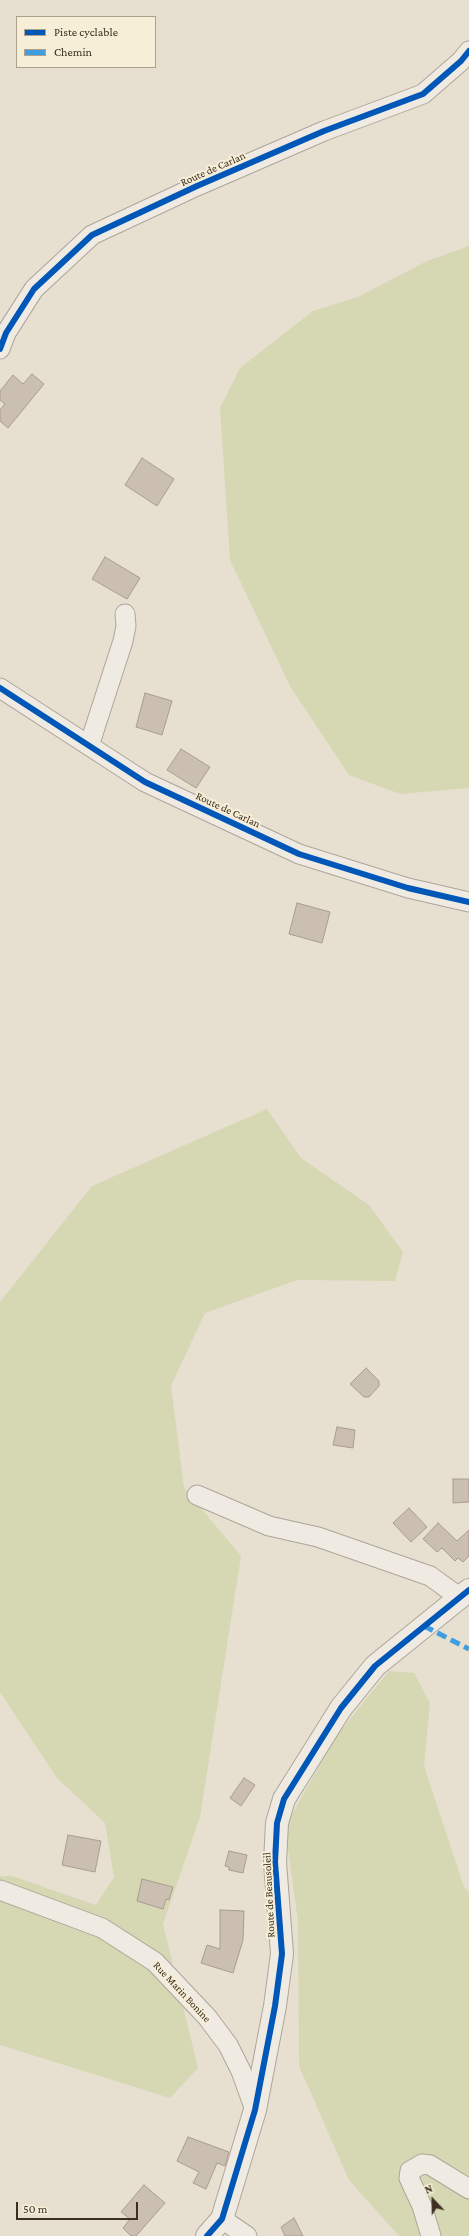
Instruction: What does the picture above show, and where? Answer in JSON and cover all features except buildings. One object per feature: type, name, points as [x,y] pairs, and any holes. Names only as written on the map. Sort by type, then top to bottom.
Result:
[{"type":"street","name":"Route de Carlan","points":[[2,338],[34,289],[92,235],[198,186],[324,131],[423,94],[461,61],[469,51]]},
{"type":"street","points":[[89,746],[123,641],[126,626],[125,614]]},
{"type":"street","name":"Route de Carlan","points":[[0,688],[145,782],[298,854],[408,888],[469,902]]},
{"type":"street","points":[[197,1495],[269,1526],[318,1537],[430,1576],[464,1594]]},
{"type":"street","name":"Route de Beausoleil","points":[[207,2236],[222,2219],[255,2110],[282,1954],[276,1862],[277,1823],[284,1799],[341,1708],[375,1666],[464,1594]]},
{"type":"street","name":"Rue Marin Bonine","points":[[0,1890],[102,1928],[156,1962],[207,2017],[228,2045],[241,2071],[255,2110]]},
{"type":"street","points":[[432,2236],[422,2206],[409,2178],[410,2172],[422,2164],[430,2165],[469,2189]]},
{"type":"street","points":[[222,2219],[247,2236]]},
{"type":"green space","points":[[469,246],[469,788],[400,794],[349,775],[290,686],[230,560],[220,408],[240,368],[313,311],[358,297],[427,261]]},
{"type":"green space","points":[[267,1109],[301,1158],[369,1205],[403,1252],[395,1281],[297,1280],[205,1313],[171,1386],[184,1488],[241,1556],[200,1817],[163,1924],[198,2068],[170,2098],[0,2045],[0,1876],[12,1876],[96,1905],[114,1877],[105,1823],[57,1778],[0,1692],[0,1302],[92,1186]]},
{"type":"green space","points":[[389,1671],[414,1673],[430,1703],[424,1766],[464,1887],[469,1892],[469,2236],[399,2236],[349,2180],[299,2066],[298,1922],[285,1827],[336,1736]]},
{"type":"marked path","points":[[424,1626],[469,1649]]},
{"type":"cycle path","points":[[0,349],[6,333],[34,289],[92,235],[197,186],[324,131],[423,94],[461,61],[469,51]]},
{"type":"cycle path","points":[[0,688],[145,782],[299,854],[408,888],[469,902]]},
{"type":"cycle path","points":[[207,2236],[222,2219],[255,2110],[275,2006],[282,1954],[275,1862],[277,1823],[284,1799],[341,1708],[375,1666],[469,1590]]}]
